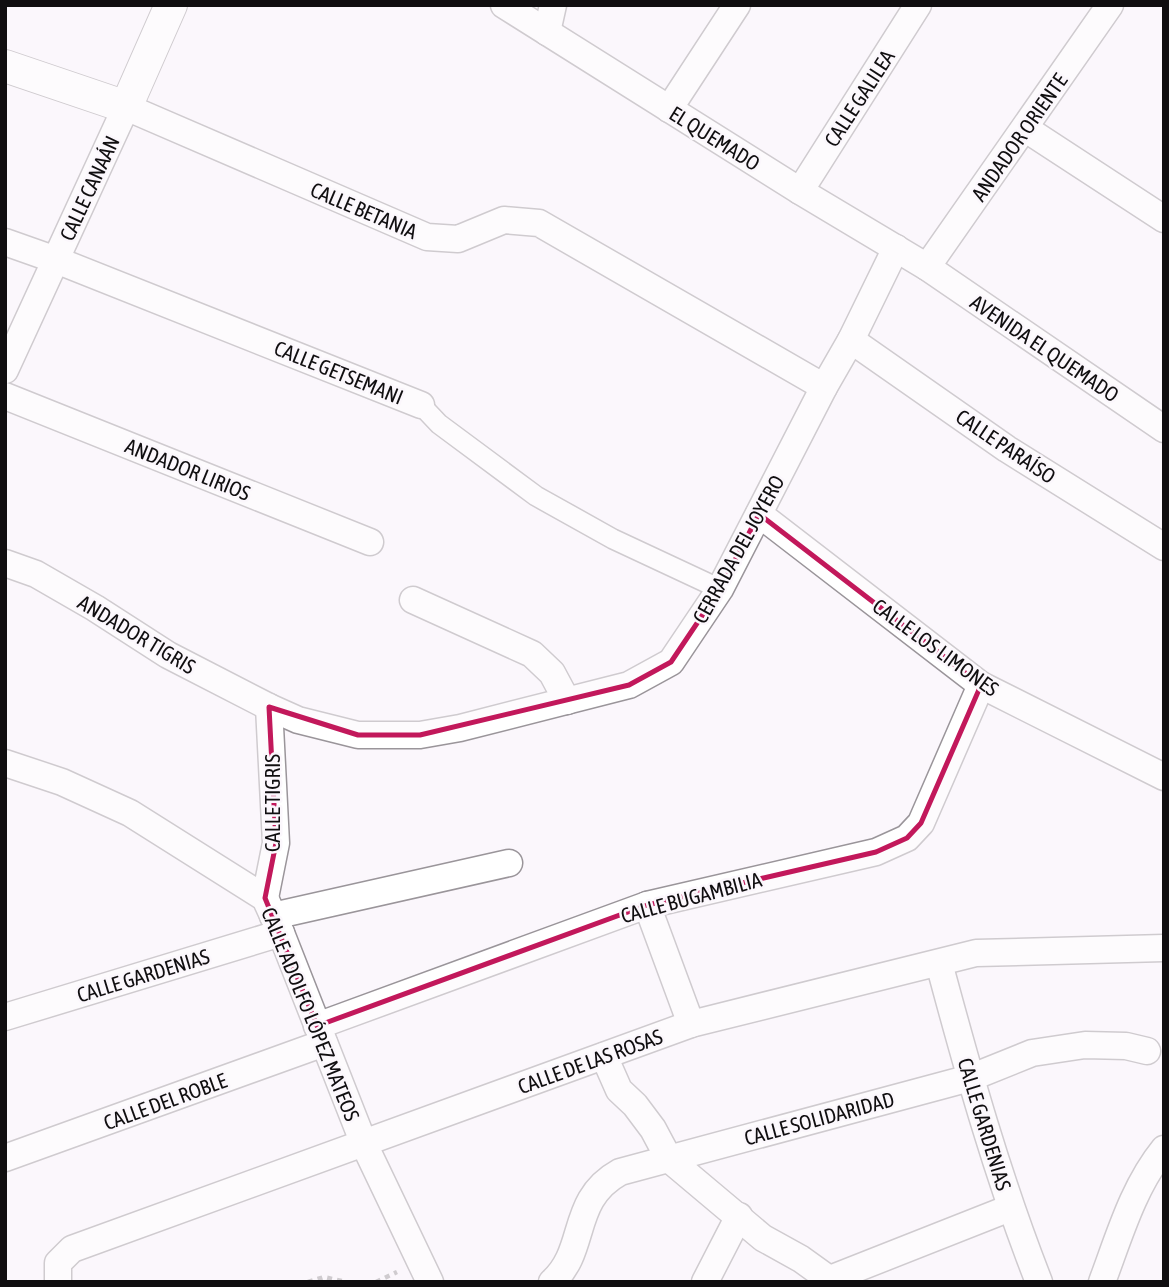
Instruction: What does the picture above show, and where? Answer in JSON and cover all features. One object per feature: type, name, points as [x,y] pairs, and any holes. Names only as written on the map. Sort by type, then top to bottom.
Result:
[{"type":"street","name":"CALLE CANAÁN","points":[[5,370],[171,5]]},
{"type":"street","name":"EL QUEMADO","points":[[504,5],[800,191],[927,267]]},
{"type":"street","points":[[547,33],[553,5]]},
{"type":"street","points":[[669,109],[737,5]]},
{"type":"street","name":"CALLE GALILEA","points":[[800,191],[918,5]]},
{"type":"street","name":"ANDADOR ORIENTE","points":[[927,267],[1026,129],[1110,5]]},
{"type":"street","name":"CALLE BETANIA","points":[[5,66],[126,107],[427,237],[458,239],[504,220],[539,223],[824,387]]},
{"type":"street","points":[[1026,129],[1164,219]]},
{"type":"street","name":"CALLE GETSEMANI","points":[[5,242],[421,405],[439,424],[536,496],[613,539],[720,589]]},
{"type":"street","name":"CERRADA DEL JOYERO","points":[[269,707],[299,720],[358,735],[420,735],[460,728],[629,685],[671,662],[720,589],[851,340],[896,248]]},
{"type":"street","name":"AVENIDA EL QUEMADO","points":[[927,267],[1164,429]]},
{"type":"street","name":"CALLE PARAÍSO","points":[[851,340],[1007,449],[1164,547]]},
{"type":"street","name":"ANDADOR LIRIOS","points":[[5,397],[370,542]]},
{"type":"street","name":"CALLE LOS LIMONES","points":[[759,514],[981,685],[1164,777]]},
{"type":"street","name":"ANDADOR TIGRIS","points":[[5,563],[36,574],[168,655],[269,707]]},
{"type":"street","points":[[413,600],[533,654],[552,673],[567,701]]},
{"type":"street","name":"CALLE BUGAMBILIA","points":[[321,1035],[647,905],[876,852],[908,838],[921,823],[981,685]]},
{"type":"street","name":"CALLE TIGRIS","points":[[269,707],[276,843],[273,916]]},
{"type":"street","name":"CALLE ADOLFO LÓPEZ MATEOS","points":[[5,763],[62,782],[130,813],[273,916],[364,1144],[430,1282]]},
{"type":"street","name":"CALLE GARDENIAS","points":[[5,1017],[273,916],[509,863]]},
{"type":"street","points":[[647,905],[691,1024]]},
{"type":"street","name":"CALLE DE LAS ROSAS","points":[[58,1282],[58,1263],[72,1249],[691,1024],[976,953],[1164,948]]},
{"type":"street","name":"CALLE GARDENIAS","points":[[939,963],[970,1078],[1010,1208],[1039,1282]]},
{"type":"street","name":"CALLE DEL ROBLE","points":[[5,1158],[321,1035]]},
{"type":"street","name":"CALLE SOLIDARIDAD","points":[[552,1282],[563,1272],[592,1195],[620,1172],[970,1078],[1032,1053],[1085,1045],[1126,1046],[1147,1051]]},
{"type":"street","points":[[604,1056],[619,1090],[635,1105],[653,1129],[669,1159],[763,1238],[832,1280],[1010,1208]]},
{"type":"street","points":[[1102,1282],[1129,1209],[1152,1163],[1164,1149]]},
{"type":"street","points":[[705,1282],[739,1216]]},
{"type":"path","points":[[308,1282],[324,1277],[346,1282]]},
{"type":"highlighted area","points":[[759,514],[981,685],[921,823],[907,838],[876,852],[647,905],[317,1026],[265,898],[276,843],[269,707],[358,735],[420,735],[629,685],[671,662],[720,589]]}]
